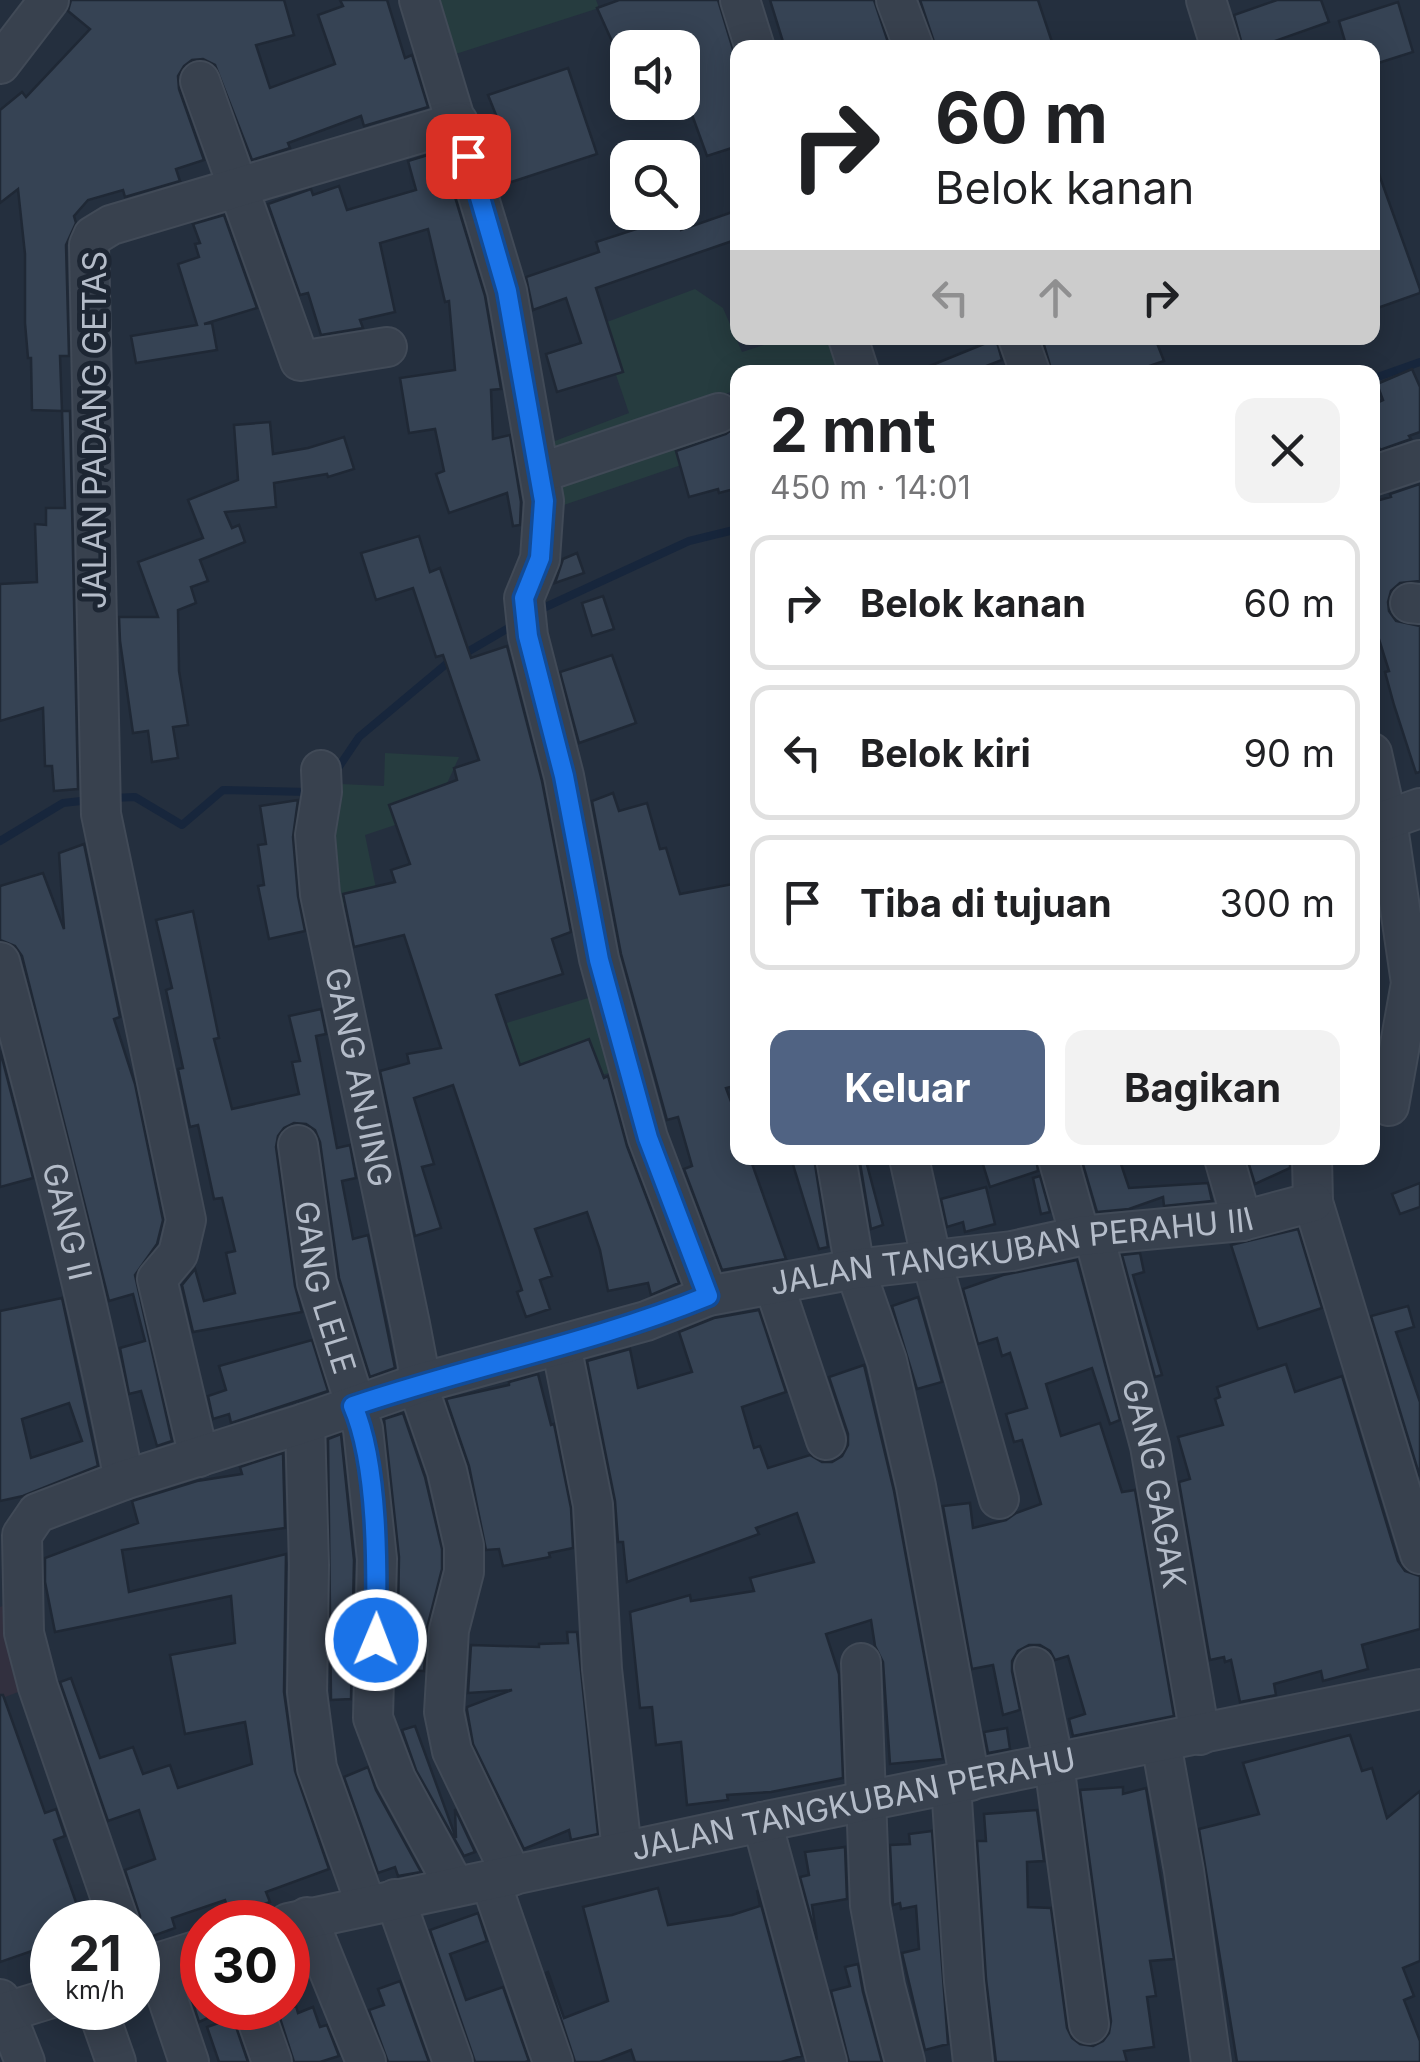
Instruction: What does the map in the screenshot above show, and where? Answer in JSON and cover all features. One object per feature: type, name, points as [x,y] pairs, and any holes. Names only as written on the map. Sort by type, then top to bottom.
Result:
[{"type":"street","points":[[6,41],[50,0]]},
{"type":"street","points":[[419,0],[507,291],[544,501],[540,558],[524,598],[528,636],[564,776],[599,960],[648,1138],[708,1296]]},
{"type":"street","points":[[740,0],[752,40]]},
{"type":"street","points":[[896,0],[911,40]]},
{"type":"street","points":[[1206,0],[1218,40]]},
{"type":"street","points":[[200,81],[300,360],[388,347]]},
{"type":"street","name":"JALAN PADANG GETAS","points":[[200,1457],[157,1279],[178,1254],[186,1220],[100,814],[89,245],[93,236],[111,225],[458,122]]},
{"type":"street","points":[[540,473],[719,412]]},
{"type":"street","points":[[1380,473],[1420,460]]},
{"type":"street","name":"GANG ANJING","points":[[320,770],[322,792],[314,835],[320,894],[410,1324],[418,1366],[417,1384],[447,1471],[464,1546],[464,1572],[450,1630],[444,1712],[486,1881]]},
{"type":"street","points":[[1380,777],[1393,817],[1416,983],[1389,1106]]},
{"type":"street","name":"GANG II","points":[[0,962],[68,1218],[124,1480]]},
{"type":"street","name":"GANG LELE","points":[[298,1145],[317,1283],[363,1429],[377,1559],[373,1718],[396,1779],[486,1881]]},
{"type":"street","points":[[837,1165],[855,1269],[886,1361],[916,1486],[960,1783],[964,1981],[973,2062]]},
{"type":"street","points":[[911,1165],[932,1262],[998,1499]]},
{"type":"street","name":"GANG GAGAK","points":[[1061,1165],[1087,1236],[1150,1446],[1200,1736]]},
{"type":"street","points":[[1226,1165],[1242,1222]]},
{"type":"street","points":[[1312,1165],[1314,1202],[1420,1554]]},
{"type":"street","name":"JALAN TANGKUBAN PERAHU III","points":[[112,1900],[38,1686],[24,1633],[11,1542],[37,1513],[124,1480],[417,1384],[646,1322],[708,1296],[855,1269],[1012,1251],[1087,1236],[1242,1222],[1314,1202]]},
{"type":"street","points":[[774,1285],[826,1440]]},
{"type":"street","points":[[561,1346],[593,1505],[602,1669],[622,1851]]},
{"type":"street","points":[[304,1423],[309,1565],[307,1692],[317,1768],[453,2062]]},
{"type":"street","points":[[861,1663],[870,1905],[905,2062]]},
{"type":"street","points":[[1034,1667],[1054,1764],[1089,2024]]},
{"type":"street","name":"JALAN TANGKUBAN PERAHU","points":[[310,1917],[1420,1689]]},
{"type":"street","points":[[1161,1742],[1184,1870],[1210,2062]]},
{"type":"street","points":[[762,1822],[827,2062]]},
{"type":"street","points":[[486,1881],[553,2062]]},
{"type":"street","points":[[310,1947],[366,2062]]},
{"type":"street","points":[[160,1996],[189,2062]]},
{"type":"street","points":[[25,2062],[2,2009],[30,2003]]},
{"type":"street","points":[[105,2030],[116,2062]]},
{"type":"street","points":[[261,2030],[272,2062]]},
{"type":"shaded area","points":[[26,1597],[26,1689],[0,1699],[0,1607]]},
{"type":"green space","points":[[416,0],[596,0],[599,8],[437,60]]},
{"type":"green space","points":[[695,289],[723,308],[730,324],[730,345],[739,345],[742,352],[764,345],[838,345],[846,365],[730,365],[730,392],[721,396],[730,424],[730,448],[552,509],[539,447],[629,413],[599,325]]},
{"type":"green space","points":[[385,753],[459,757],[434,812],[365,835],[378,898],[325,910],[319,783],[384,786]]},
{"type":"green space","points":[[601,994],[619,1070],[521,1099],[497,1026]]},
{"type":"building","points":[[71,0],[284,0],[294,35],[256,45],[270,88],[335,64],[318,15],[343,6],[340,0],[387,0],[405,58],[412,55],[428,107],[364,126],[361,116],[288,143],[290,148],[252,160],[215,65],[203,59],[184,66],[178,76],[179,89],[204,160],[176,169],[180,181],[125,197],[123,190],[88,200],[74,216],[76,223],[66,245],[69,356],[60,356],[62,411],[32,410],[18,189],[0,203],[0,110],[22,92],[26,97],[90,29],[68,11]]},
{"type":"building","points":[[619,0],[718,0],[730,40],[730,149],[707,156],[694,120],[700,120],[700,30],[610,30],[610,37],[597,8]]},
{"type":"building","points":[[770,0],[874,0],[887,40],[782,40]]},
{"type":"building","points":[[920,0],[1038,0],[1051,40],[933,40]]},
{"type":"building","points":[[1277,0],[1321,0],[1329,22],[1278,40],[1241,40],[1234,15]]},
{"type":"building","points":[[1398,2],[1413,52],[1380,62],[1380,40],[1345,40],[1339,21]]},
{"type":"building","points":[[568,68],[597,154],[499,186],[480,126],[498,120],[488,95]]},
{"type":"building","points":[[441,151],[485,296],[501,389],[491,390],[493,439],[510,435],[521,502],[520,525],[513,526],[507,493],[449,513],[436,474],[444,471],[435,429],[409,433],[400,378],[455,370],[449,301],[445,302],[428,229],[380,243],[395,312],[360,320],[363,328],[321,335],[308,293],[300,295],[268,204],[311,189],[313,195],[339,186],[347,210],[416,190],[408,161]]},
{"type":"building","points":[[1380,177],[1420,289],[1420,293],[1380,307]]},
{"type":"building","points":[[730,213],[730,242],[596,288],[623,372],[557,392],[546,354],[581,343],[566,298],[533,310],[526,277],[599,252],[596,242],[633,230],[700,230],[700,223]]},
{"type":"building","points":[[224,215],[257,308],[204,324],[212,323],[217,350],[136,363],[131,336],[197,325],[178,264],[199,257],[195,244],[200,243],[193,224]]},
{"type":"building","points":[[981,345],[998,345],[1002,360],[989,365],[932,365]]},
{"type":"building","points":[[1044,345],[1158,345],[1164,361],[1152,365],[1050,365]]},
{"type":"building","points":[[1412,369],[1420,387],[1420,432],[1380,450],[1383,400],[1380,383]]},
{"type":"building","points":[[62,411],[70,411],[78,789],[54,791],[52,766],[45,766],[43,708],[0,721],[0,584],[37,582],[35,524],[46,525],[46,508],[65,508]]},
{"type":"building","points":[[270,422],[273,454],[344,437],[354,469],[328,477],[327,474],[274,483],[276,507],[225,512],[232,528],[239,525],[245,542],[200,560],[208,581],[191,587],[196,603],[178,610],[179,671],[188,725],[173,727],[178,758],[152,762],[148,731],[133,733],[120,641],[119,617],[158,617],[138,562],[203,538],[188,500],[238,480],[234,425]]},
{"type":"building","points":[[730,431],[730,490],[719,493],[718,489],[689,497],[676,451]]},
{"type":"building","points":[[1420,484],[1420,581],[1400,583],[1391,591],[1388,602],[1396,621],[1420,626],[1420,772],[1416,773],[1394,705],[1380,642],[1380,500],[1391,497],[1390,494]]},
{"type":"building","points":[[419,536],[430,572],[440,568],[471,658],[507,646],[542,781],[571,932],[552,939],[563,974],[496,995],[520,1065],[589,1039],[604,1078],[608,1076],[627,1146],[679,1283],[651,1295],[648,1283],[608,1291],[587,1212],[535,1229],[552,1276],[540,1280],[550,1309],[526,1317],[517,1292],[522,1290],[453,1085],[414,1098],[434,1164],[422,1167],[441,1228],[415,1236],[380,1071],[409,1063],[407,1054],[441,1048],[404,935],[354,947],[343,894],[395,882],[391,870],[410,864],[389,805],[457,780],[454,768],[479,760],[443,655],[436,657],[413,588],[376,600],[361,553]]},
{"type":"building","points":[[577,553],[584,573],[555,583],[563,559]]},
{"type":"building","points":[[603,596],[614,629],[592,636],[582,603]]},
{"type":"building","points":[[612,655],[636,723],[579,743],[560,672]]},
{"type":"building","points":[[613,793],[619,811],[647,803],[660,849],[666,848],[680,894],[730,885],[730,1087],[726,1088],[730,1099],[730,1165],[752,1165],[786,1259],[722,1270],[684,1169],[692,1166],[678,1117],[667,1120],[621,954],[592,801]]},
{"type":"building","points":[[298,800],[293,837],[305,931],[269,939],[258,886],[264,885],[258,845],[266,844],[260,806]]},
{"type":"building","points":[[84,844],[120,1017],[114,1019],[135,1084],[163,1220],[157,1244],[135,1275],[172,1441],[157,1446],[141,1391],[129,1394],[120,1348],[145,1341],[133,1294],[109,1301],[22,956],[15,946],[0,940],[0,886],[43,873],[64,929],[59,853]]},
{"type":"building","points":[[193,911],[219,1038],[214,1039],[232,1109],[299,1094],[292,1062],[300,1061],[289,1016],[321,1009],[326,1034],[316,1036],[337,1148],[350,1145],[356,1178],[342,1181],[353,1239],[368,1235],[395,1368],[370,1377],[339,1278],[320,1142],[315,1130],[306,1124],[294,1123],[284,1128],[276,1147],[302,1312],[193,1332],[182,1285],[195,1269],[204,1301],[235,1293],[226,1253],[235,1251],[222,1198],[214,1199],[198,1125],[190,1127],[178,1069],[183,1068],[166,990],[172,988],[156,920]]},
{"type":"building","points":[[0,1050],[33,1178],[0,1187]]},
{"type":"building","points":[[793,1165],[815,1165],[828,1247],[819,1249]]},
{"type":"building","points":[[860,1165],[867,1165],[883,1225],[871,1229]]},
{"type":"building","points":[[983,1165],[1037,1165],[1038,1171],[990,1187]]},
{"type":"building","points":[[1083,1165],[1121,1165],[1129,1188],[1208,1183],[1212,1201],[1164,1206],[1163,1197],[1129,1209],[1097,1212]]},
{"type":"building","points":[[1249,1165],[1290,1165],[1290,1168],[1255,1184]]},
{"type":"building","points":[[1040,1176],[1050,1212],[1041,1214],[1033,1178]]},
{"type":"building","points":[[1420,1183],[1420,1207],[1400,1214],[1392,1194]]},
{"type":"building","points":[[986,1187],[995,1224],[965,1232],[963,1222],[947,1227],[941,1199]]},
{"type":"building","points":[[1298,1229],[1322,1308],[1258,1329],[1231,1245]]},
{"type":"building","points":[[1140,1253],[1144,1272],[1133,1275],[1162,1375],[1155,1377],[1122,1255]]},
{"type":"building","points":[[1077,1260],[1120,1420],[1110,1424],[1092,1368],[1046,1384],[1061,1436],[1100,1423],[1122,1492],[1135,1490],[1174,1716],[1073,1736],[1069,1719],[1085,1714],[1068,1656],[1055,1660],[1040,1645],[1018,1651],[1012,1671],[1020,1710],[1003,1715],[993,1665],[972,1669],[943,1506],[970,1503],[973,1528],[1006,1520],[1041,1504],[1022,1440],[1014,1442],[1006,1414],[1027,1408],[1010,1353],[1002,1356],[997,1338],[978,1344],[963,1289],[1003,1275]]},
{"type":"building","points":[[918,1297],[942,1382],[917,1389],[892,1306]]},
{"type":"building","points":[[62,1298],[98,1466],[23,1496],[0,1501],[0,1311]],"holes":[[[69,1403],[82,1441],[31,1458],[22,1419]]]},
{"type":"building","points":[[1408,1306],[1414,1327],[1396,1332],[1420,1402],[1420,1477],[1371,1316]]},
{"type":"building","points":[[759,1310],[786,1392],[742,1407],[754,1448],[760,1446],[768,1468],[810,1455],[822,1462],[842,1456],[848,1434],[829,1377],[864,1365],[894,1491],[943,1759],[890,1764],[883,1662],[875,1646],[871,1620],[826,1634],[839,1674],[843,1778],[771,1792],[727,1795],[728,1800],[687,1805],[681,1742],[656,1745],[652,1707],[640,1708],[630,1612],[690,1595],[691,1601],[754,1591],[750,1578],[814,1562],[797,1513],[756,1528],[759,1534],[627,1582],[623,1542],[618,1542],[615,1501],[587,1361],[630,1349],[638,1388],[692,1372],[679,1332],[714,1318]]},
{"type":"building","points":[[312,1340],[328,1391],[231,1423],[229,1414],[213,1419],[208,1396],[226,1390],[219,1366]]},
{"type":"building","points":[[1286,1364],[1295,1392],[1342,1376],[1398,1561],[1405,1571],[1420,1576],[1420,1629],[1362,1645],[1368,1669],[1323,1681],[1321,1671],[1274,1684],[1276,1695],[1240,1702],[1231,1660],[1210,1660],[1179,1482],[1190,1479],[1178,1437],[1223,1425],[1215,1399],[1220,1397],[1217,1387]]},
{"type":"building","points":[[538,1374],[551,1425],[554,1424],[571,1508],[573,1548],[503,1566],[499,1549],[486,1550],[469,1466],[446,1399],[509,1385]]},
{"type":"building","points":[[403,1413],[425,1477],[442,1549],[442,1569],[427,1628],[424,1671],[397,1670],[399,1557],[384,1419]]},
{"type":"building","points":[[341,1434],[354,1560],[351,1699],[331,1700],[328,1439]]},
{"type":"building","points":[[283,1453],[285,1528],[122,1550],[129,1592],[286,1554],[284,1692],[295,1771],[329,1869],[266,1892],[269,1900],[180,1900],[180,1915],[172,1918],[175,1928],[160,1933],[160,1900],[135,1900],[125,1870],[155,1859],[139,1810],[108,1821],[60,1682],[71,1678],[100,1758],[133,1747],[143,1774],[170,1765],[178,1788],[252,1764],[245,1722],[185,1734],[170,1655],[235,1643],[231,1596],[55,1632],[45,1582],[45,1558],[138,1523],[132,1501],[197,1481],[242,1474],[240,1467]]},
{"type":"building","points":[[567,1632],[577,1632],[598,1834],[571,1840],[569,1830],[524,1849],[473,1744],[467,1710],[512,1690],[468,1693],[471,1645],[539,1647],[568,1643]]},
{"type":"building","points":[[3,1695],[45,1813],[56,1809],[65,1836],[54,1840],[75,1900],[30,1900],[30,1952],[0,1962]]},
{"type":"building","points":[[415,1726],[456,1838],[455,1809],[475,1852],[464,1856],[416,1770],[402,1730]]},
{"type":"building","points":[[1007,1728],[1010,1749],[988,1753],[984,1732]]},
{"type":"building","points":[[1350,1735],[1362,1771],[1372,1768],[1387,1818],[1420,1791],[1420,1961],[1403,1968],[1414,1996],[1404,2000],[1420,2041],[1420,2062],[1237,2062],[1199,1829],[1259,1814],[1243,1763]]},
{"type":"building","points":[[368,1767],[376,1790],[421,1872],[398,1876],[395,1867],[378,1873],[344,1777]]},
{"type":"building","points":[[1123,1787],[1123,1794],[1146,1788],[1174,1959],[1150,1961],[1156,1996],[1147,1997],[1154,2047],[1124,2051],[1127,2062],[996,2062],[977,1841],[986,1841],[984,1814],[1037,1810],[1044,1861],[1027,1862],[1028,1907],[1051,1908],[1067,2028],[1080,2044],[1093,2046],[1109,2033],[1111,2021],[1080,1790]]},
{"type":"building","points":[[932,1831],[948,2044],[925,2050],[902,1953],[919,1949],[916,1906],[901,1909],[900,1903],[893,1905],[890,1845],[910,1844],[909,1834]]},
{"type":"building","points":[[845,1847],[847,1899],[812,1905],[817,1940],[800,1877],[809,1875],[805,1852]]},
{"type":"building","points":[[658,1888],[668,1925],[732,1915],[760,1906],[757,1890],[802,2056],[781,2062],[635,2062],[631,2050],[600,2062],[575,2062],[546,1973],[564,2018],[608,2001],[583,1907]]},
{"type":"building","points":[[478,1913],[487,1941],[450,1954],[466,2000],[503,1987],[529,2061],[475,2062],[430,1930]]},
{"type":"building","points":[[858,1964],[882,2062],[849,2062],[831,1991],[850,1986],[845,1967]]},
{"type":"building","points":[[400,1981],[429,2062],[388,2062],[369,2010],[384,2005],[378,1989]]},
{"type":"building","points":[[313,2007],[320,2027],[327,2025],[339,2056],[320,2062],[294,2062],[284,2030],[310,2030]]},
{"type":"building","points":[[208,2030],[237,2030],[248,2062],[219,2062]]},
{"type":"waterway","points":[[1380,376],[1420,362]]},
{"type":"waterway","points":[[539,610],[689,541],[730,531]]},
{"type":"waterway","points":[[334,774],[359,737],[445,665],[512,626]]},
{"type":"waterway","points":[[113,798],[135,797],[182,825],[223,790],[309,792]]},
{"type":"waterway","points":[[0,841],[63,803],[90,800]]},
{"type":"route","points":[[376,1640],[377,1559],[363,1429],[353,1406],[417,1384],[646,1322],[708,1296],[648,1138],[599,960],[564,776],[528,636],[524,598],[540,558],[544,501],[507,291],[468,156]]}]
